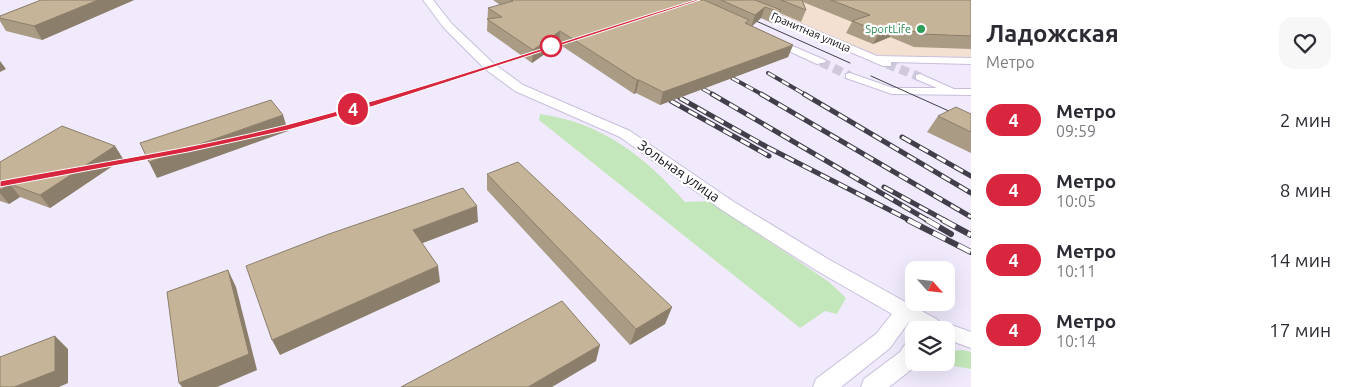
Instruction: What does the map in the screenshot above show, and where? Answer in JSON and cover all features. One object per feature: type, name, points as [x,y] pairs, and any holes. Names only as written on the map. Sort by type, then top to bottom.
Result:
[{"type":"street","name":"Зольная улица","points":[[428,0],[448,26],[489,66],[519,88],[625,134],[774,235],[852,283],[905,310]]},
{"type":"street","name":"Гранитная улица","points":[[756,9],[887,64]]},
{"type":"street","name":"Гранитная улица","points":[[764,36],[821,62]]},
{"type":"street","name":"Гранитная улица","points":[[874,59],[971,61]]},
{"type":"street","points":[[850,76],[892,91],[971,92]]},
{"type":"street","points":[[920,78],[971,99]]},
{"type":"street","name":"Зольная улица","points":[[906,311],[923,321]]},
{"type":"street","points":[[824,387],[883,341],[906,311]]},
{"type":"street","name":"Зольная улица","points":[[955,335],[971,340]]},
{"type":"street","points":[[872,387],[905,361]]},
{"type":"shaded area","points":[[743,0],[971,0],[971,57],[885,56],[869,53]]},
{"type":"green space","points":[[540,114],[563,118],[583,125],[621,144],[654,170],[685,202],[710,201],[829,282],[846,298],[837,314],[825,311],[800,328],[539,120]]},
{"type":"green space","points":[[955,351],[971,352],[971,369],[955,366]]},
{"type":"building","points":[[41,0],[98,0],[34,26],[0,18],[0,16]]},
{"type":"building","points":[[511,0],[704,0],[749,20],[745,23],[793,45],[663,92],[637,80],[560,31],[533,50],[487,19],[502,17],[488,8],[513,1]]},
{"type":"building","points":[[721,0],[755,0],[781,10],[779,12],[765,7],[755,15]]},
{"type":"building","points":[[781,0],[802,0],[806,10]]},
{"type":"building","points":[[831,0],[971,0],[971,36],[921,34],[897,25],[880,32],[852,21],[870,15]]},
{"type":"building","points":[[271,100],[283,115],[149,162],[140,143]]},
{"type":"building","points":[[956,107],[971,114],[971,132],[938,116]]},
{"type":"building","points":[[62,126],[115,146],[40,195],[10,184],[0,190],[0,162]]},
{"type":"building","points":[[518,162],[672,307],[636,329],[487,174]]},
{"type":"building","points":[[463,188],[477,206],[413,230],[438,266],[272,340],[246,266],[329,234]]},
{"type":"building","points":[[228,270],[249,354],[179,383],[167,292]]},
{"type":"building","points":[[562,301],[600,345],[528,387],[401,387]]},
{"type":"building","points":[[55,336],[55,371],[14,387],[0,387],[0,357]]},
{"type":"tunnel","points":[[821,62],[850,76]]},
{"type":"tunnel","points":[[887,64],[920,77]]},
{"type":"tram line","points":[[745,16],[850,63]]},
{"type":"tram line","points":[[871,76],[971,121]]},
{"type":"railway","points":[[768,73],[806,95]]},
{"type":"railway","points":[[732,78],[763,95]]},
{"type":"railway","points":[[703,89],[714,95]]},
{"type":"railway","points":[[712,94],[929,221]]},
{"type":"railway","points":[[761,94],[971,217]]},
{"type":"railway","points":[[804,94],[971,193]]},
{"type":"railway","points":[[680,98],[767,147],[911,221]]},
{"type":"railway","points":[[671,101],[769,156]]},
{"type":"railway","points":[[902,137],[971,176]]},
{"type":"railway","points":[[884,187],[946,221]]},
{"type":"railway","points":[[908,220],[971,252]]},
{"type":"railway","points":[[927,220],[951,234]]},
{"type":"railway","points":[[943,220],[971,235]]},
{"type":"metro line","name":"4","points":[[0,184],[188,149],[285,128],[372,104],[697,0]]},
{"type":"place","name":"SportLife","points":[[921,29]]}]
